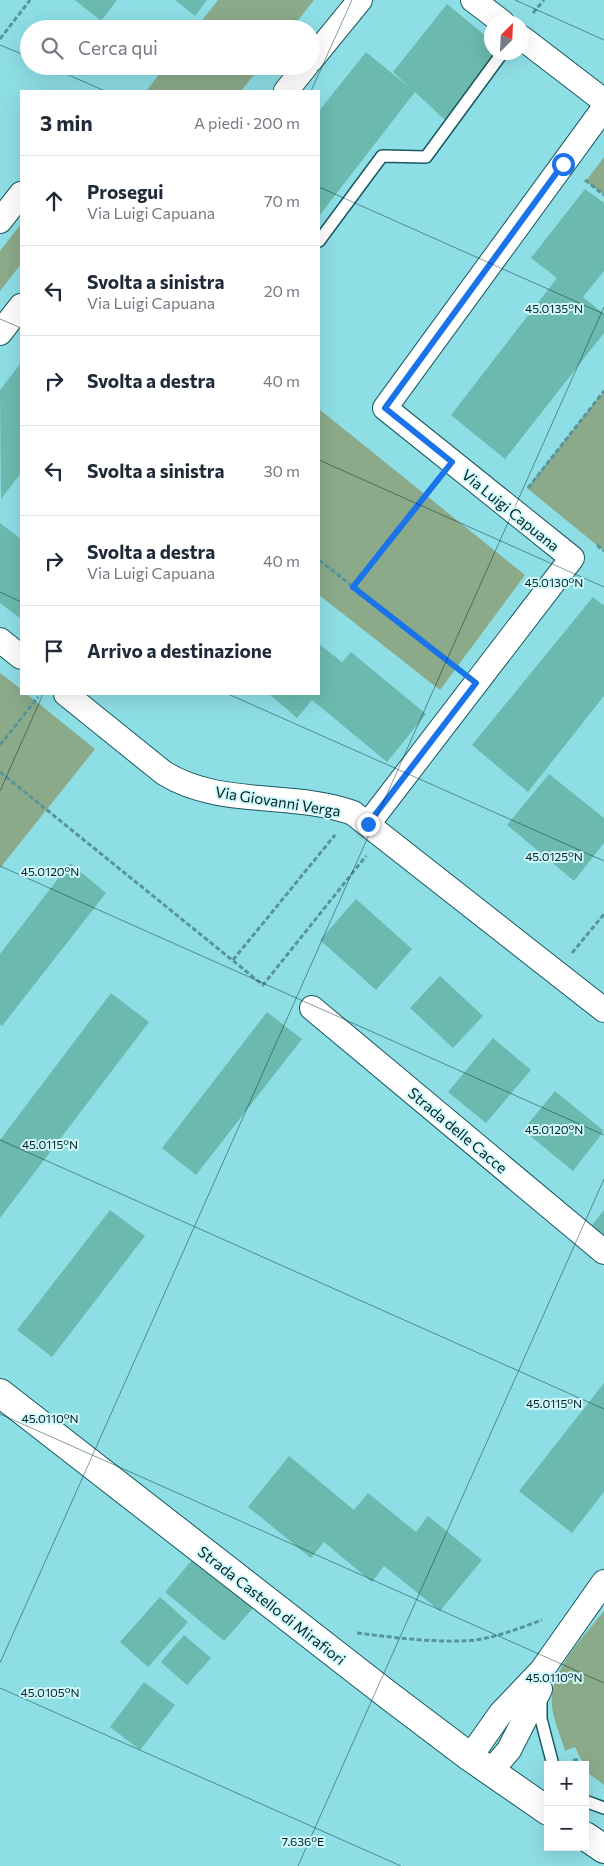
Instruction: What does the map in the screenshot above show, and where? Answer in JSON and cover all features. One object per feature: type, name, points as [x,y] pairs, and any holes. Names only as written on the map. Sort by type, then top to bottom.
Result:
[{"type":"street","points":[[320,49],[360,0]]},
{"type":"street","points":[[473,0],[493,15]]},
{"type":"street","points":[[529,43],[604,101]]},
{"type":"street","points":[[287,90],[299,75]]},
{"type":"street","name":"Via Luigi Capuana","points":[[368,824],[572,558],[385,408],[604,108]]},
{"type":"street","points":[[0,221],[20,195]]},
{"type":"street","points":[[0,332],[20,307]]},
{"type":"street","points":[[0,640],[20,656]]},
{"type":"street","name":"Via Giovanni Verga","points":[[67,695],[164,773],[180,783],[196,789],[337,808],[368,824],[604,1010]]},
{"type":"street","name":"Strada delle Cacce","points":[[312,1008],[604,1252]]},
{"type":"street","name":"Strada Castello di Mirafiori","points":[[0,1393],[480,1765],[544,1808]]},
{"type":"street","points":[[480,1765],[501,1713],[541,1680],[604,1582]]},
{"type":"lane","points":[[320,239],[382,156],[426,157],[497,60]]},
{"type":"lane","points":[[541,1680],[541,1719],[552,1761]]},
{"type":"lane","points":[[589,1802],[604,1808]]},
{"type":"lane","points":[[589,1829],[596,1844]]},
{"type":"path","points":[[0,39],[30,0]]},
{"type":"path","points":[[535,494],[527,488],[604,391]]},
{"type":"path","points":[[353,587],[452,462]]},
{"type":"path","points":[[596,545],[604,551]]},
{"type":"path","points":[[320,561],[476,683]]},
{"type":"path","points":[[0,745],[39,695]]},
{"type":"path","points":[[0,772],[263,984],[368,824]]},
{"type":"path","points":[[233,960],[368,824]]},
{"type":"path","points":[[556,972],[604,914]]},
{"type":"path","points":[[356,1633],[405,1639],[462,1642],[508,1632],[544,1620]]},
{"type":"green space","points":[[218,0],[314,0],[298,20],[202,20]]},
{"type":"green space","points":[[159,75],[254,75],[242,90],[147,90]]},
{"type":"green space","points":[[604,157],[604,195],[586,181]]},
{"type":"green space","points":[[20,225],[20,265],[0,291],[0,251]]},
{"type":"green space","points":[[604,391],[604,551],[527,488]]},
{"type":"green space","points":[[320,410],[525,575],[440,690],[320,596]]},
{"type":"green space","points":[[0,673],[20,688],[20,695],[28,695],[95,749],[0,868]]},
{"type":"green space","points":[[604,1611],[604,1785],[589,1774],[589,1761],[582,1761],[575,1747],[565,1751],[552,1707],[555,1681],[561,1668]]},
{"type":"building","points":[[75,0],[117,0],[102,20]]},
{"type":"building","points":[[175,0],[207,0],[195,16]]},
{"type":"building","points":[[447,4],[484,34],[484,60],[494,60],[445,120],[415,92],[320,215],[320,110],[366,52],[410,88],[393,72]]},
{"type":"building","points":[[585,189],[604,203],[604,271],[583,297],[604,314],[604,333],[505,459],[451,415],[557,278],[531,258]]},
{"type":"building","points":[[20,364],[20,474],[1,499],[0,390]]},
{"type":"building","points":[[0,523],[20,538],[20,618],[0,603]]},
{"type":"building","points":[[593,597],[603,605],[604,603],[604,696],[528,792],[472,745]]},
{"type":"building","points":[[320,645],[342,662],[351,652],[426,714],[387,762],[312,700],[297,718],[270,695],[320,695]]},
{"type":"building","points":[[549,774],[604,818],[604,843],[574,881],[507,825]]},
{"type":"building","points":[[70,863],[106,893],[2,1026],[0,1024],[0,954]]},
{"type":"building","points":[[356,899],[412,949],[376,990],[320,940]]},
{"type":"building","points":[[440,976],[483,1016],[453,1048],[410,1008]]},
{"type":"building","points":[[111,993],[149,1022],[0,1218],[0,1140]]},
{"type":"building","points":[[267,1012],[302,1039],[196,1175],[162,1148]]},
{"type":"building","points":[[493,1038],[531,1070],[486,1123],[448,1092]]},
{"type":"building","points":[[555,1091],[604,1131],[573,1171],[523,1130]]},
{"type":"building","points":[[110,1210],[145,1236],[52,1357],[17,1330]]},
{"type":"building","points":[[604,1210],[604,1241],[589,1229]]},
{"type":"building","points":[[604,1383],[604,1492],[572,1533],[519,1491]]},
{"type":"building","points":[[289,1456],[354,1510],[368,1493],[416,1532],[428,1516],[482,1560],[440,1611],[384,1566],[372,1582],[324,1542],[311,1558],[248,1507]]},
{"type":"building","points":[[193,1559],[254,1607],[224,1641],[165,1592]]},
{"type":"building","points":[[160,1597],[188,1622],[148,1667],[120,1642]]},
{"type":"building","points":[[184,1635],[211,1658],[187,1685],[161,1662]]},
{"type":"building","points":[[144,1682],[175,1705],[140,1750],[110,1727]]},
{"type":"route","points":[[368,824],[476,683],[353,587],[452,462],[385,408],[563,164]]}]
